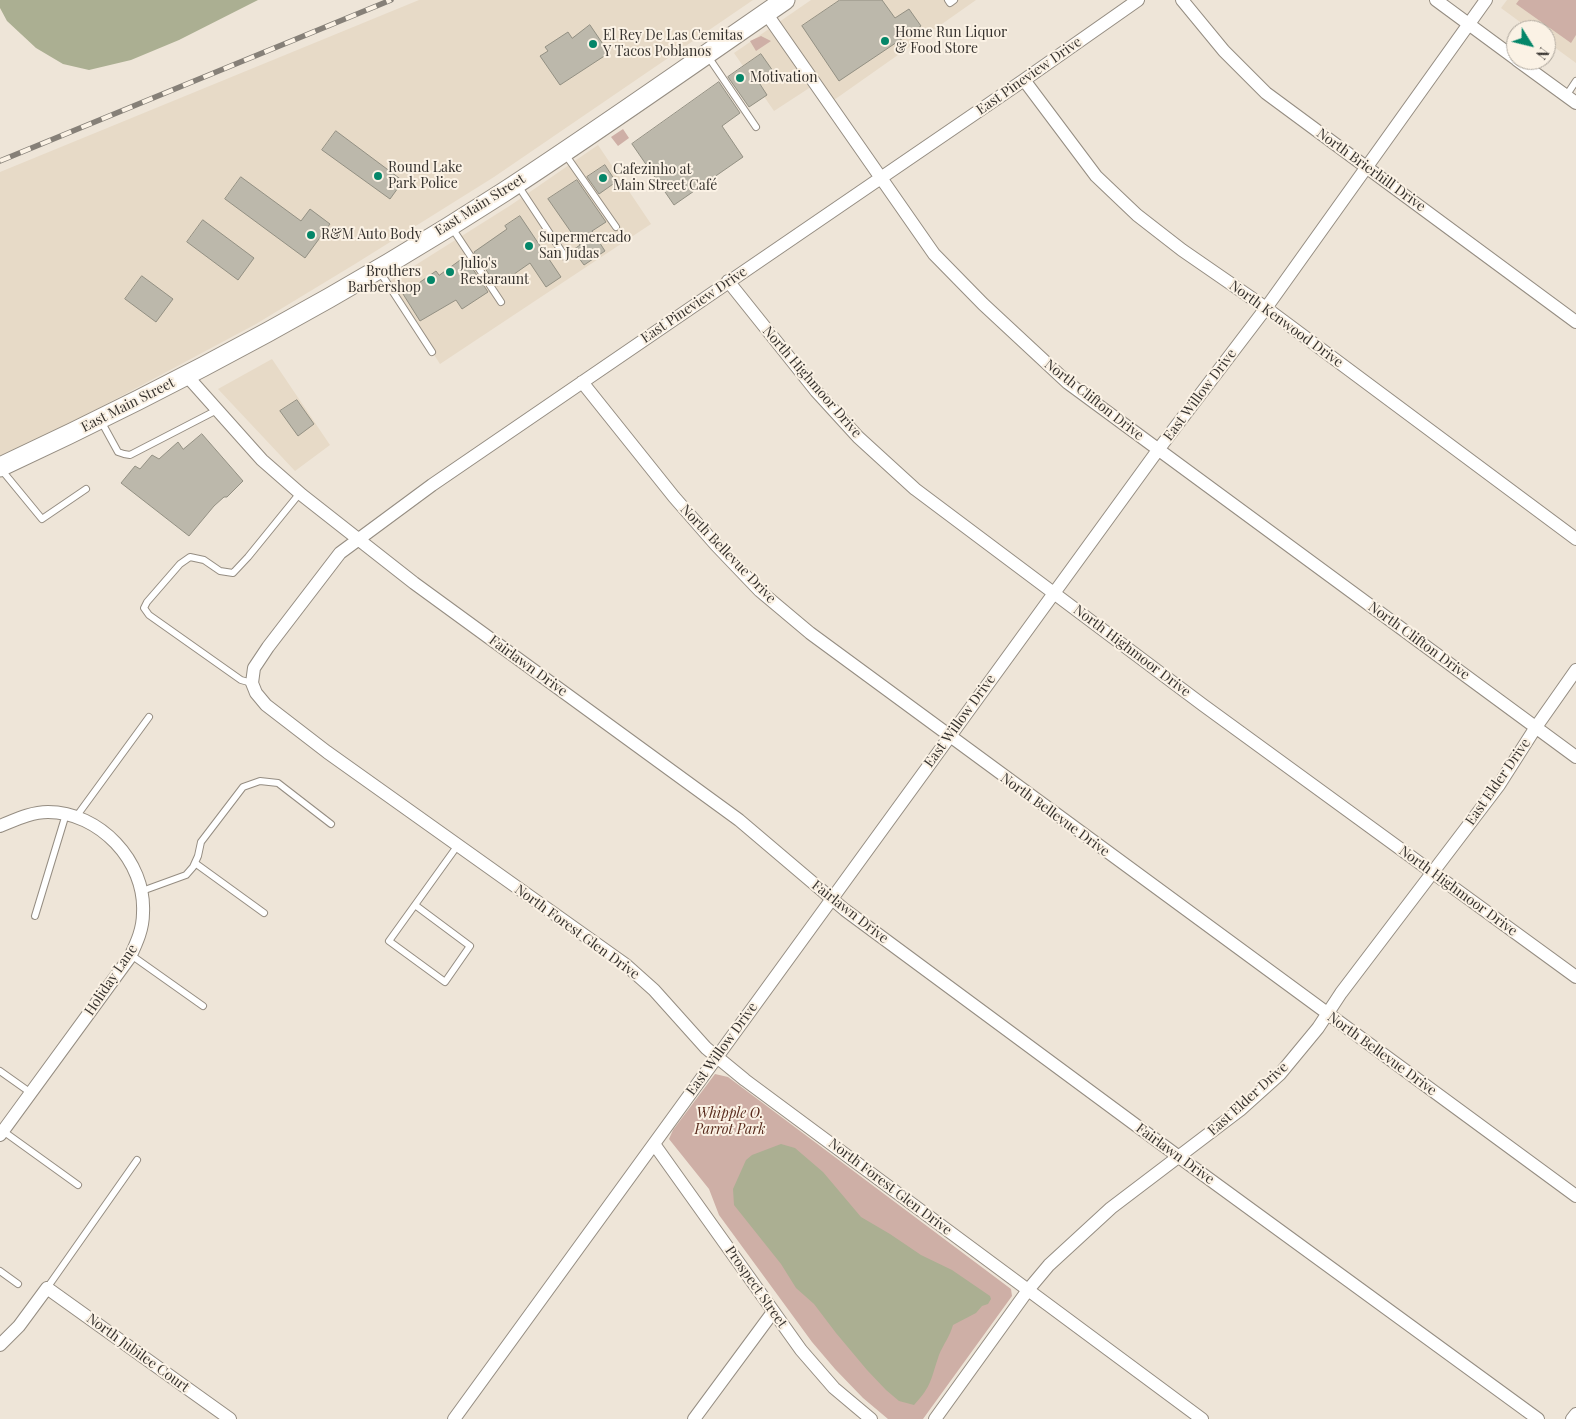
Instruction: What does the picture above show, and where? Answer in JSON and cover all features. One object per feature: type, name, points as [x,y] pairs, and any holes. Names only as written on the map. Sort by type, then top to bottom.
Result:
[{"type":"main road","name":"East Main Street","points":[[0,467],[187,376],[300,314],[378,268],[517,183],[785,0]]},
{"type":"street","name":"East Pineview Drive","points":[[252,683],[254,668],[340,552],[432,485],[1138,0]]},
{"type":"street","name":"North Brierhill Drive","points":[[1182,0],[1224,51],[1266,93],[1576,322]]},
{"type":"street","points":[[1436,0],[1506,52]]},
{"type":"street","name":"East Willow Drive","points":[[454,1419],[1158,450],[1266,308],[1486,0]]},
{"type":"street","name":"North Clifton Drive","points":[[766,13],[934,254],[982,304],[1068,383],[1576,756]]},
{"type":"street","points":[[1530,70],[1571,99]]},
{"type":"street","name":"North Kenwood Drive","points":[[1024,80],[1096,176],[1137,214],[1182,250],[1266,308],[1576,538]]},
{"type":"street","name":"North Highmoor Drive","points":[[728,281],[816,391],[858,437],[914,489],[1576,977]]},
{"type":"street","name":"Fairlawn Drive","points":[[187,376],[262,460],[300,493],[414,583],[739,820],[845,910],[1538,1419]]},
{"type":"street","name":"North Bellevue Drive","points":[[582,382],[674,497],[716,545],[760,591],[810,634],[1576,1196]]},
{"type":"street","name":"East Elder Drive","points":[[935,1419],[1048,1265],[1111,1208],[1240,1110],[1280,1074],[1318,1028],[1432,872],[1500,785],[1536,727],[1576,670]]},
{"type":"street","name":"North Forest Glen Drive","points":[[252,683],[266,705],[327,752],[626,965],[654,990],[706,1048],[745,1080],[1202,1419]]},
{"type":"street","name":"Holiday Lane","points":[[0,826],[32,814],[48,812],[71,815],[101,830],[116,842],[129,859],[142,891],[144,912],[140,935],[131,955],[2,1133]]},
{"type":"street","name":"Prospect Street","points":[[654,1144],[801,1350],[834,1388],[871,1419]]},
{"type":"street","points":[[0,1345],[19,1326],[47,1288]]},
{"type":"street","name":"North Jubilee Court","points":[[47,1288],[230,1419]]},
{"type":"street","points":[[694,1419],[773,1312]]},
{"type":"street","points":[[1572,1419],[1576,1414]]},
{"type":"lane","points":[[948,0],[950,3],[954,0]]},
{"type":"lane","points":[[706,54],[756,127]]},
{"type":"lane","points":[[1571,99],[1576,81]]},
{"type":"lane","points":[[563,151],[616,227]]},
{"type":"lane","points":[[517,183],[566,258]]},
{"type":"lane","points":[[450,225],[501,302]]},
{"type":"lane","points":[[378,268],[432,352]]},
{"type":"lane","points":[[100,420],[118,452],[130,455],[217,410]]},
{"type":"lane","points":[[0,467],[42,519],[86,489]]},
{"type":"lane","points":[[252,683],[242,680],[149,614],[144,608],[180,564],[190,557],[204,560],[220,571],[232,573],[248,557],[300,493]]},
{"type":"lane","points":[[35,916],[71,815],[149,717]]},
{"type":"lane","points":[[142,891],[186,875],[195,863],[201,842],[243,787],[260,781],[278,783],[331,824]]},
{"type":"lane","points":[[415,905],[470,946],[445,982],[389,941],[458,845]]},
{"type":"lane","points":[[195,863],[264,913]]},
{"type":"lane","points":[[131,955],[203,1006]]},
{"type":"lane","points":[[0,1071],[31,1093]]},
{"type":"lane","points":[[2,1133],[78,1185]]},
{"type":"lane","points":[[47,1288],[137,1160]]},
{"type":"lane","points":[[0,1271],[18,1284]]},
{"type":"shaded area","points":[[0,0],[258,0],[179,40],[131,60],[89,70],[63,64],[36,48],[7,21],[0,8]]},
{"type":"shaded area","points":[[419,0],[753,0],[494,177],[355,264],[256,324],[0,461],[0,172]]},
{"type":"shaded area","points":[[811,0],[976,0],[834,100],[820,81],[774,111],[734,53]]},
{"type":"shaded area","points":[[1507,0],[1576,0],[1576,63],[1556,48],[1556,20],[1517,20],[1501,8]]},
{"type":"shaded area","points":[[598,145],[651,224],[440,364],[387,283],[511,205]]},
{"type":"shaded area","points":[[272,359],[330,445],[295,471],[218,389]]},
{"type":"shaded area","points":[[781,1144],[795,1148],[823,1172],[861,1217],[921,1255],[952,1270],[990,1296],[991,1299],[988,1304],[982,1306],[976,1313],[953,1325],[939,1355],[928,1387],[914,1405],[899,1401],[867,1370],[814,1304],[796,1288],[781,1264],[734,1205],[733,1189],[746,1160],[752,1155]]},
{"type":"green space","points":[[1519,0],[1576,0],[1576,35],[1571,43],[1556,32],[1556,20],[1539,20],[1516,4]]},
{"type":"green space","points":[[761,36],[771,41],[756,51],[750,41]]},
{"type":"green space","points":[[623,129],[629,138],[618,146],[611,137]]},
{"type":"green space","name":"Whipple O. Parrot Park","points":[[715,1074],[728,1077],[1011,1289],[1012,1296],[923,1419],[888,1419],[863,1398],[835,1369],[812,1342],[719,1215],[709,1189],[669,1139],[673,1130]]},
{"type":"building","points":[[840,0],[882,0],[895,18],[909,9],[921,26],[839,81],[802,26]]},
{"type":"building","points":[[590,25],[609,53],[560,85],[540,56],[548,51],[545,47],[568,32],[572,38]]},
{"type":"building","points":[[761,54],[773,71],[758,81],[767,95],[749,107],[728,77]]},
{"type":"building","points":[[719,82],[740,113],[722,126],[743,157],[674,205],[632,144]]},
{"type":"building","points":[[336,131],[403,181],[390,199],[322,150]]},
{"type":"building","name":"Cafezinho at Main Street Café","points":[[605,165],[616,182],[599,194],[587,177]]},
{"type":"building","points":[[241,177],[301,221],[310,209],[330,224],[305,258],[225,199]]},
{"type":"building","points":[[577,180],[606,222],[592,231],[605,251],[584,265],[573,250],[580,245],[548,199]]},
{"type":"building","points":[[520,216],[561,277],[546,287],[530,263],[497,286],[474,252],[507,229],[505,226]]},
{"type":"building","points":[[203,220],[254,258],[238,280],[187,242]]},
{"type":"building","points":[[465,257],[488,292],[462,309],[456,300],[420,321],[403,294],[436,271],[439,275]]},
{"type":"building","points":[[142,276],[173,299],[156,322],[125,299]]},
{"type":"building","points":[[297,400],[314,424],[298,436],[280,411]]},
{"type":"building","points":[[202,434],[243,481],[227,497],[224,497],[214,506],[189,536],[121,483],[135,466],[140,469],[152,455],[159,459],[178,442],[183,449]]},
{"type":"railway","points":[[0,161],[391,0]]},
{"type":"place","name":"Home Run Liquor & Food Store","points":[[885,41]]},
{"type":"place","name":"El Rey De Las Cemitas Y Tacos Poblanos","points":[[593,44]]},
{"type":"place","name":"Motivation","points":[[740,78]]},
{"type":"place","name":"Round Lake Park Police","points":[[378,176]]},
{"type":"place","name":"Cafezinho at Main Street Café","points":[[603,178]]},
{"type":"place","name":"R&M Auto Body","points":[[311,235]]},
{"type":"place","name":"Supermercado San Judas","points":[[529,246]]},
{"type":"place","name":"Julio's Restaraunt","points":[[450,272]]},
{"type":"place","name":"Brothers Barbershop","points":[[431,280]]}]
